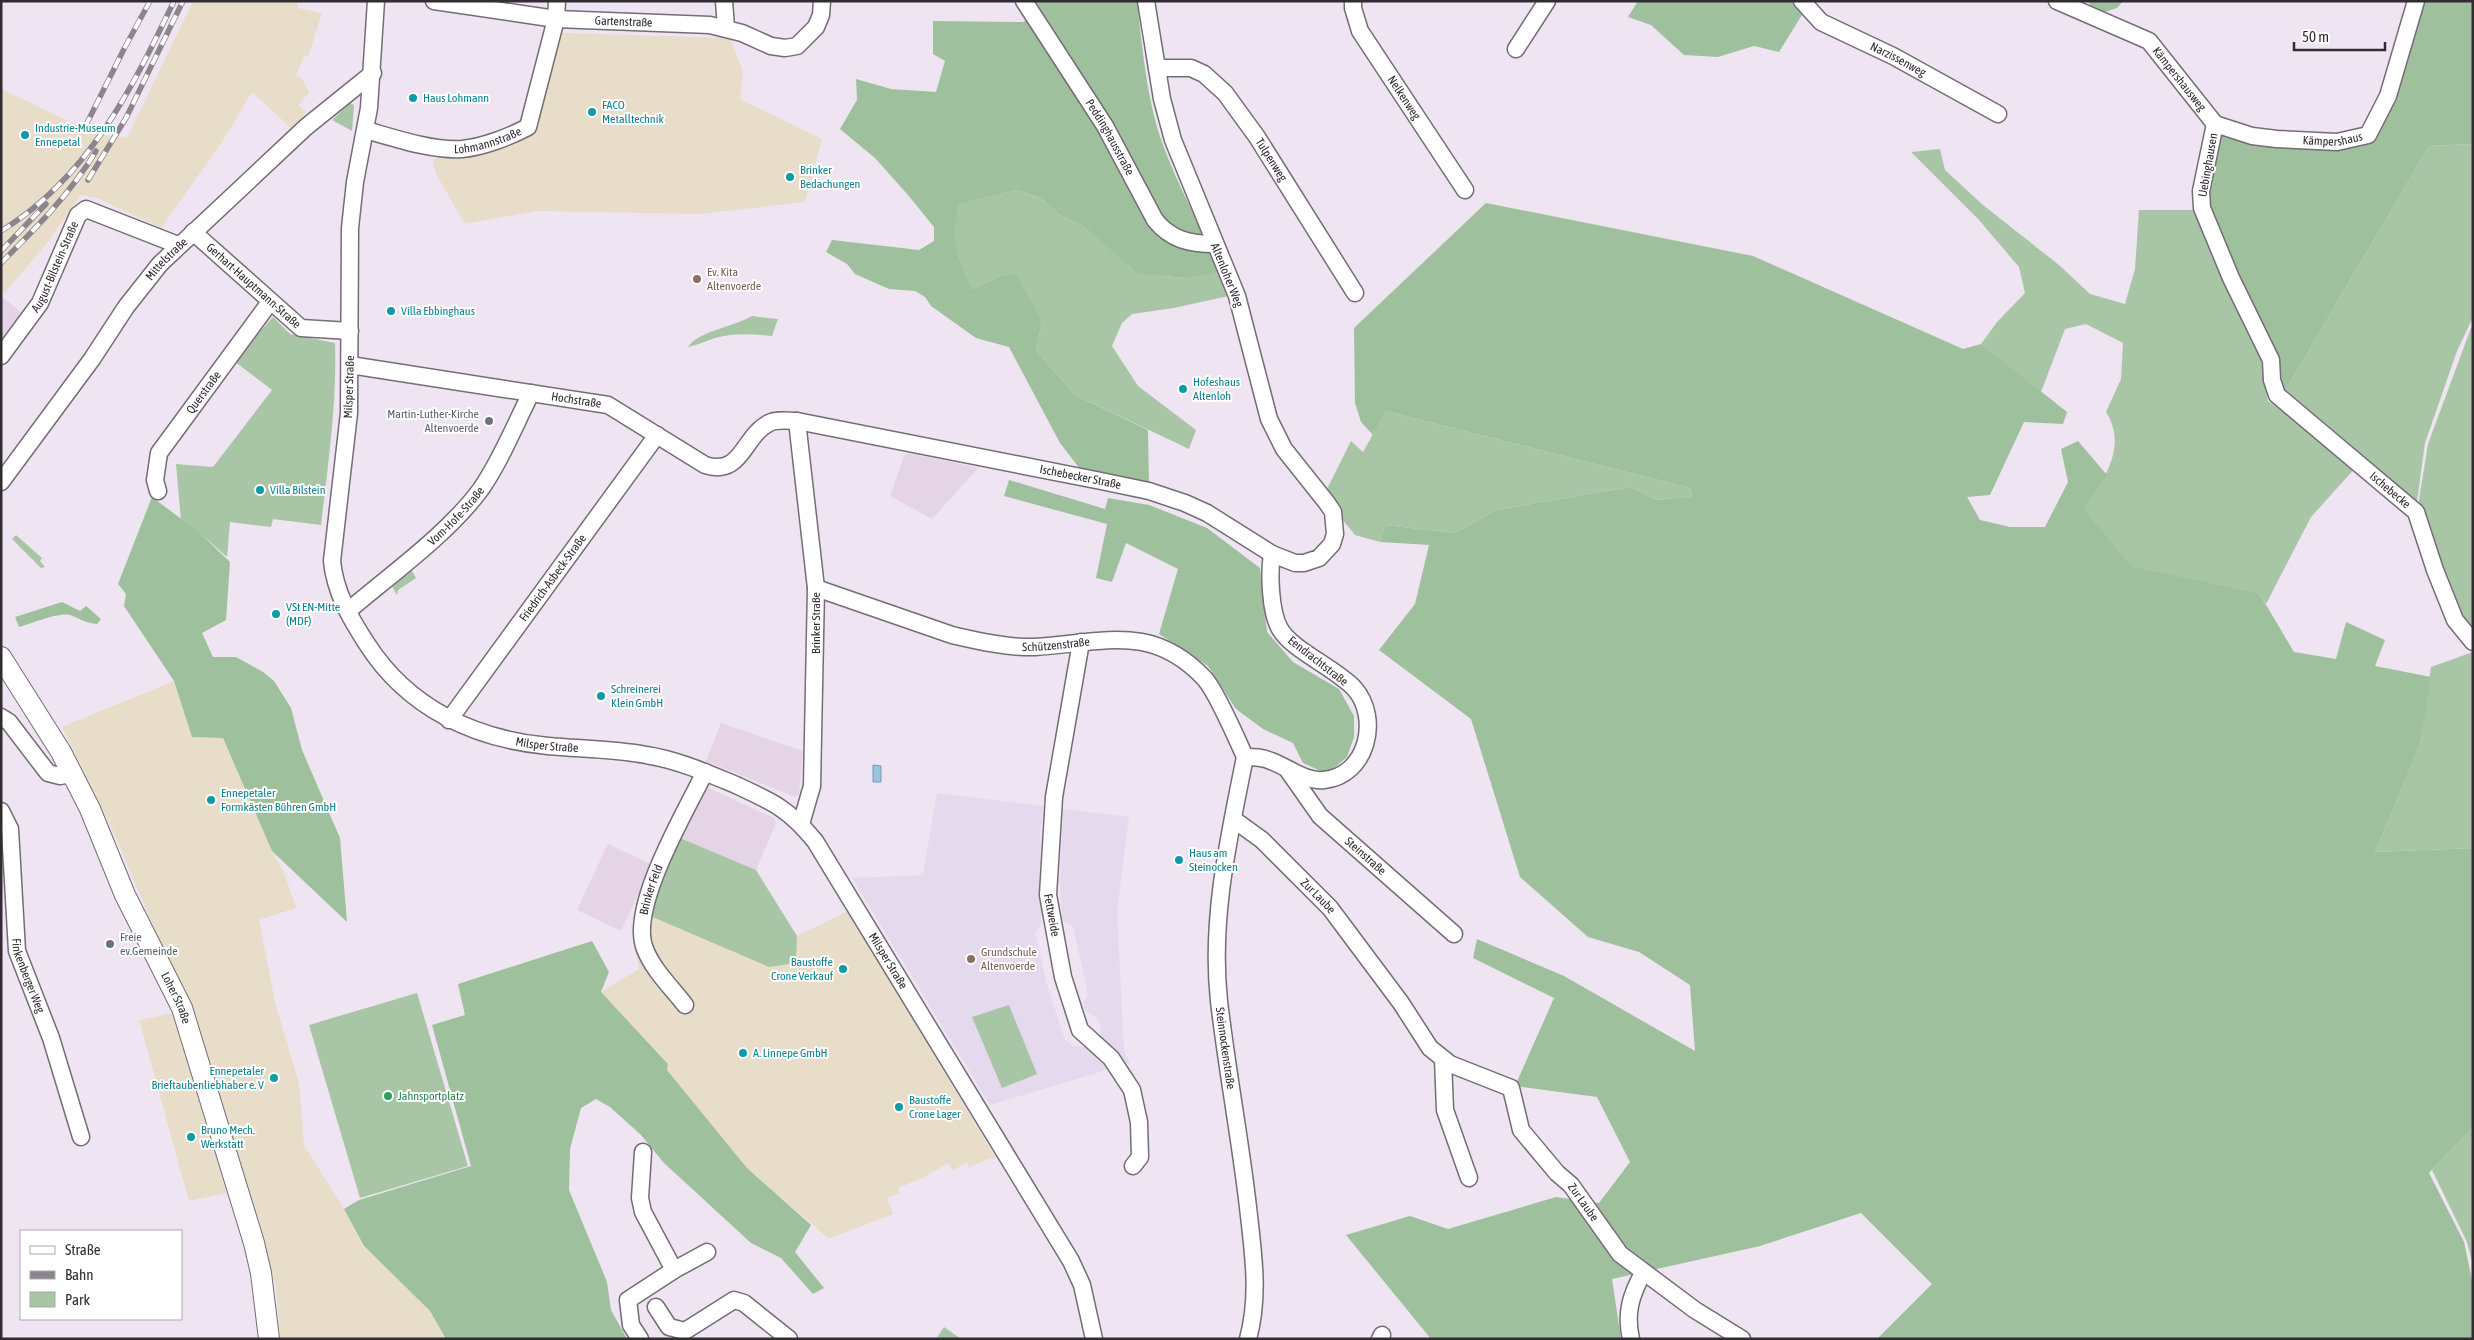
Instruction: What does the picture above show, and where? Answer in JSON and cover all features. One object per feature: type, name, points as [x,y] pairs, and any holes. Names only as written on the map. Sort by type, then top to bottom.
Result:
[{"type":"main road","name":"Loher Straße","points":[[1,657],[52,736],[72,774],[90,809],[125,895],[182,1008],[254,1243],[263,1287],[269,1339]]},
{"type":"street","name":"Milsper Straße","points":[[376,1],[373,73],[366,130],[355,182],[350,228],[349,413],[332,561],[334,578],[348,611],[370,648],[396,681],[422,703],[450,720],[484,734],[521,742],[648,755],[705,772],[789,812],[815,841],[1071,1261],[1082,1284],[1094,1339]]},
{"type":"street","name":"Gartenstraße","points":[[434,1],[556,19],[698,24],[726,28],[771,46],[786,48],[796,46],[809,36],[816,27],[822,1]]},
{"type":"street","points":[[556,19],[557,1]]},
{"type":"street","points":[[724,1],[726,28]]},
{"type":"street","name":"Peddinghausstraße","points":[[1024,1],[1104,126],[1155,220],[1164,231],[1189,242],[1215,244]]},
{"type":"street","name":"Altenloher Weg","points":[[1146,1],[1162,99],[1173,140],[1237,296],[1269,419],[1284,449],[1333,512],[1335,534]]},
{"type":"street","name":"Nelkenweg","points":[[1353,1],[1353,8],[1360,31],[1465,190]]},
{"type":"street","points":[[1516,49],[1547,1]]},
{"type":"street","name":"Narzissenweg","points":[[1802,1],[1821,22],[1893,56],[1998,114]]},
{"type":"street","name":"Kämpershausweg","points":[[2057,1],[2149,41],[2215,124]]},
{"type":"street","name":"Kämpershaus","points":[[2215,124],[2252,136],[2277,139],[2337,142],[2368,135],[2388,96],[2416,1]]},
{"type":"street","name":"Lohmannstraße","points":[[366,130],[414,143],[462,149],[496,140],[528,126],[556,19]]},
{"type":"street","name":"Tulpenweg","points":[[1157,68],[1191,68],[1204,74],[1225,93],[1257,137],[1355,293]]},
{"type":"street","name":"Mittelstraße","points":[[1,482],[92,358],[126,307],[178,245],[306,127],[373,73]]},
{"type":"street","name":"Uebinghausen","points":[[2215,124],[2201,191],[2202,208],[2230,278],[2271,360],[2272,380],[2277,395]]},
{"type":"street","name":"August-Bilstein-Straße","points":[[1,356],[34,313],[47,290],[78,215],[86,209],[178,245]]},
{"type":"street","name":"Gerhart-Hauptmann-Straße","points":[[193,232],[301,328],[350,331]]},
{"type":"street","name":"Querstraße","points":[[158,491],[155,480],[159,453],[270,302]]},
{"type":"street","name":"Hochstraße","points":[[350,365],[608,405],[705,465],[722,468],[729,466],[769,423],[780,420],[797,421]]},
{"type":"street","name":"Vom-Hofe-Straße","points":[[348,611],[448,524],[481,489],[500,457],[531,394]]},
{"type":"street","name":"Ischebecke","points":[[2277,395],[2416,512],[2435,570],[2455,620],[2473,642]]},
{"type":"street","name":"Ischebecker Straße","points":[[797,421],[1149,491],[1207,513],[1285,561],[1304,563],[1319,558],[1332,544],[1335,534]]},
{"type":"street","name":"Brinker Straße","points":[[797,421],[816,588],[812,777],[808,805],[801,824]]},
{"type":"street","name":"Friedrich-Asbeck-Straße","points":[[450,720],[657,435]]},
{"type":"street","name":"Eendrachtstraße","points":[[1245,757],[1269,760],[1309,778],[1323,780],[1338,776],[1358,760],[1364,748],[1369,720],[1364,703],[1354,688],[1294,643],[1280,630],[1274,610],[1270,565],[1272,554]]},
{"type":"street","name":"Schützenstraße","points":[[816,588],[952,635],[974,640],[1034,647],[1116,638],[1154,643],[1184,660],[1206,681],[1245,757]]},
{"type":"street","name":"Fettweide","points":[[1081,642],[1054,797],[1048,896],[1063,977],[1080,1030],[1111,1058],[1132,1090],[1139,1122],[1140,1157],[1133,1166]]},
{"type":"street","points":[[1,717],[9,722],[48,773],[60,776],[72,774]]},
{"type":"street","name":"Steinnockenstraße","points":[[1245,757],[1219,907],[1217,961],[1219,1000],[1242,1153],[1253,1251],[1255,1296],[1248,1339]]},
{"type":"street","name":"Steinstraße","points":[[1286,767],[1320,816],[1454,934]]},
{"type":"street","name":"Brinker Feld","points":[[685,1005],[652,962],[644,948],[643,921],[648,892],[705,772]]},
{"type":"street","name":"Finkenberger Weg","points":[[1,811],[10,829],[16,951],[51,1038],[81,1137]]},
{"type":"street","name":"Zur Laube","points":[[1233,819],[1262,840],[1330,908],[1400,1003],[1430,1048],[1443,1059],[1471,1074],[1511,1088],[1521,1130],[1557,1173],[1571,1185],[1620,1254],[1694,1310],[1742,1339]]},
{"type":"street","points":[[1443,1059],[1442,1086],[1445,1110],[1469,1178]]},
{"type":"street","points":[[643,1152],[640,1198],[643,1212],[674,1270]]},
{"type":"street","points":[[640,1339],[631,1325],[628,1300],[674,1270],[708,1252]]},
{"type":"street","points":[[1630,1339],[1628,1329],[1630,1297],[1643,1273]]},
{"type":"street","points":[[656,1307],[669,1327],[684,1331],[734,1300],[744,1303],[789,1339]]},
{"type":"shaded area","points":[[193,1],[297,1],[298,8],[322,13],[308,57],[304,56],[296,75],[302,79],[309,92],[298,106],[307,112],[291,128],[252,92],[222,142],[161,228],[97,198],[81,195],[48,242],[5,293],[1,291],[1,89],[95,134],[127,138]]},
{"type":"shaded area","points":[[562,33],[730,38],[743,72],[740,99],[822,139],[805,202],[699,214],[536,211],[465,224],[436,174],[433,160],[532,129]]},
{"type":"shaded area","points":[[1,296],[26,316],[1,347]]},
{"type":"shaded area","points":[[908,453],[978,468],[932,519],[890,496],[904,456]]},
{"type":"shaded area","points":[[174,681],[192,737],[223,738],[272,851],[283,870],[296,908],[259,920],[275,1002],[299,1083],[304,1145],[344,1209],[363,1246],[430,1311],[446,1339],[280,1339],[276,1286],[246,1189],[189,1201],[139,1020],[189,1010],[113,831],[62,727]]},
{"type":"shaded area","points":[[721,723],[803,751],[799,795],[795,797],[706,761]]},
{"type":"shaded area","points":[[706,787],[774,818],[776,823],[756,870],[680,838]]},
{"type":"shaded area","name":"Grundschule Altenvoerde","points":[[937,793],[1043,806],[1040,835],[1041,924],[1035,933],[1047,985],[1065,1040],[1073,1046],[1088,1047],[1095,1043],[1100,1036],[1101,1029],[1099,1020],[1084,1009],[1083,1003],[1088,994],[1073,926],[1062,920],[1060,878],[1063,809],[1129,817],[1117,911],[1124,1051],[1130,1063],[990,1105],[852,878],[923,875]]},
{"type":"shaded area","points":[[608,844],[652,865],[621,931],[577,910]]},
{"type":"shaded area","points":[[848,911],[996,1159],[989,1159],[969,1167],[967,1162],[952,1171],[948,1163],[925,1177],[898,1188],[900,1193],[887,1198],[893,1214],[829,1239],[747,1168],[667,1070],[668,1063],[601,992],[639,969],[631,925],[648,915],[796,963],[797,936]]},
{"type":"green space","points":[[1033,1],[1137,1],[1146,74],[1157,128],[1183,193],[1223,270],[1184,278],[1138,273],[1083,226],[1058,214],[1041,198],[1017,190],[958,204],[956,248],[973,289],[1000,276],[1016,275],[1042,321],[1036,350],[1075,395],[1148,430],[1149,485],[1080,469],[1060,443],[1009,347],[976,338],[931,306],[925,297],[915,291],[889,289],[855,274],[847,264],[826,252],[832,240],[919,250],[934,241],[934,227],[908,195],[875,158],[840,129],[857,100],[856,79],[891,89],[936,92],[945,61],[933,54],[933,21],[1024,22]]},
{"type":"green space","points":[[1638,1],[1796,1],[1805,10],[1779,52],[1754,46],[1718,57],[1684,55],[1651,25],[1628,17]]},
{"type":"green space","points":[[2088,1],[2123,1],[2117,8],[2096,15]]},
{"type":"green space","points":[[2419,1],[2473,1],[2473,144],[2429,146],[2283,394],[2205,208],[2219,132],[2372,138]]},
{"type":"green space","points":[[350,103],[354,105],[352,131],[332,120]]},
{"type":"green space","points":[[2473,144],[2473,317],[2457,351],[2425,443],[2416,509],[2283,394],[2429,146]]},
{"type":"green space","points":[[1940,149],[1945,170],[1983,205],[2059,265],[2090,294],[2125,304],[2135,269],[2139,210],[2201,210],[2261,358],[2268,401],[2357,466],[2311,517],[2266,604],[2259,593],[2132,568],[2084,509],[2106,474],[2114,450],[2115,438],[2106,412],[2121,379],[2123,343],[2086,324],[2065,329],[2041,392],[1981,344],[1997,322],[2025,293],[2019,267],[1979,220],[1911,152]]},
{"type":"green space","points":[[1017,190],[1041,198],[1058,214],[1083,226],[1119,256],[1165,276],[1184,278],[1223,270],[1233,295],[1174,308],[1132,314],[1122,323],[1112,346],[1138,386],[1196,430],[1189,449],[1075,395],[1036,350],[1042,321],[1000,276],[973,289],[956,248],[957,204]]},
{"type":"green space","points":[[1486,203],[1753,256],[1963,349],[1981,344],[2067,412],[2063,424],[2024,422],[1990,495],[1967,497],[1980,520],[2010,527],[2045,527],[2068,482],[2061,449],[2078,441],[2107,475],[2084,509],[2132,567],[2259,593],[2294,652],[2336,659],[2346,622],[2385,640],[2375,666],[2431,677],[2420,745],[2375,852],[2473,848],[2473,1127],[2429,1173],[2464,1242],[2473,1285],[2473,1339],[1877,1339],[1932,1284],[1861,1213],[1760,1246],[1612,1279],[1621,1339],[1431,1339],[1346,1235],[1410,1216],[1448,1229],[1556,1197],[1599,1203],[1630,1162],[1597,1097],[1515,1086],[1554,998],[1473,958],[1477,939],[1564,976],[1695,1051],[1690,985],[1639,952],[1588,937],[1520,877],[1471,719],[1379,650],[1415,604],[1429,545],[1380,542],[1385,525],[1455,533],[1496,510],[1631,487],[1657,500],[1692,496],[1690,488],[1386,411],[1373,435],[1361,422],[1355,403],[1354,328]]},
{"type":"green space","points":[[752,316],[778,319],[772,336],[751,334],[729,335],[688,347],[708,333]]},
{"type":"green space","points":[[273,317],[290,334],[335,343],[333,411],[321,525],[273,519],[271,527],[230,522],[227,557],[200,533],[181,520],[176,464],[213,467],[272,390],[234,361]]},
{"type":"green space","points":[[2471,328],[2473,329],[2473,639],[2457,619],[2417,512],[2428,444]]},
{"type":"green space","points":[[1386,411],[1690,488],[1692,496],[1657,500],[1631,487],[1496,510],[1455,533],[1385,525],[1380,542],[1355,535],[1342,519],[1326,491],[1351,441],[1363,452]]},
{"type":"green space","points":[[1009,480],[1105,509],[1108,498],[1149,505],[1207,528],[1260,568],[1267,632],[1293,662],[1339,689],[1354,716],[1354,737],[1347,757],[1327,774],[1303,763],[1293,743],[1263,729],[1236,709],[1208,666],[1159,634],[1178,569],[1126,543],[1112,582],[1096,578],[1107,524],[1004,496]]},
{"type":"green space","points":[[152,497],[200,533],[230,562],[226,620],[202,633],[213,657],[236,657],[263,672],[274,681],[291,708],[302,750],[340,838],[347,922],[272,851],[223,738],[192,737],[174,681],[124,606],[126,594],[118,584]]},
{"type":"green space","points":[[16,535],[42,558],[40,561],[45,567],[41,568],[12,539]]},
{"type":"green space","points":[[411,569],[416,578],[398,590],[397,595],[392,586]]},
{"type":"green space","points":[[62,602],[80,611],[86,606],[101,619],[97,624],[65,615],[19,627],[15,617]]},
{"type":"green space","points":[[2473,652],[2473,848],[2375,852],[2420,745],[2431,667]]},
{"type":"green space","points":[[680,838],[756,870],[797,936],[796,963],[769,967],[648,915],[654,888]]},
{"type":"green space","points":[[592,941],[609,972],[601,992],[668,1064],[667,1070],[747,1168],[811,1225],[795,1252],[824,1288],[813,1294],[781,1258],[751,1243],[664,1163],[641,1135],[610,1107],[596,1099],[581,1108],[570,1149],[569,1190],[607,1282],[611,1310],[627,1339],[446,1339],[430,1311],[364,1246],[344,1209],[359,1200],[471,1166],[432,1025],[465,1015],[458,984]]},
{"type":"green space","name":"Jahnsportplatz","points":[[417,993],[468,1166],[360,1198],[309,1025]]},
{"type":"green space","points":[[1009,1005],[1037,1074],[1002,1088],[972,1017]]},
{"type":"green space","points":[[2473,1127],[2473,1265],[2467,1242],[2432,1170]]},
{"type":"green space","points":[[944,1327],[961,1339],[936,1339]]},
{"type":"water","points":[[873,765],[881,766],[881,782],[873,782]]},
{"type":"railway","points":[[85,127],[150,1]]},
{"type":"railway","points":[[1,231],[32,210],[59,185],[83,158],[124,98],[174,1]]},
{"type":"railway","points":[[88,180],[126,118],[183,1]]},
{"type":"railway","points":[[1,263],[64,196],[96,151]]},
{"type":"railway","points":[[1,251],[46,204]]},
{"type":"place","name":"Haus Lohmann","points":[[413,98]]},
{"type":"place","name":"FACO Metalltechnik","points":[[592,112]]},
{"type":"place","name":"Industrie-Museum Ennepetal","points":[[25,135]]},
{"type":"place","name":"Brinker Bedachungen","points":[[790,177]]},
{"type":"place","name":"Ev. Kita Altenvoerde","points":[[697,279]]},
{"type":"place","name":"Villa Ebbinghaus","points":[[391,311]]},
{"type":"place","name":"Hofeshaus Altenloh","points":[[1183,389]]},
{"type":"place","name":"Martin-Luther-Kirche Altenvoerde","points":[[489,421]]},
{"type":"place","name":"Villa Bilstein","points":[[260,490]]},
{"type":"place","name":"VSt EN-Mitte (MDF)","points":[[276,614]]},
{"type":"place","name":"Schreinerei Klein GmbH","points":[[601,696]]},
{"type":"place","name":"Ennepetaler Formkästen Bühren GmbH","points":[[211,800]]},
{"type":"place","name":"Haus am Steinocken","points":[[1179,860]]},
{"type":"place","name":"Freie ev.Gemeinde","points":[[110,944]]},
{"type":"place","name":"Grundschule Altenvoerde","points":[[971,959]]},
{"type":"place","name":"Baustoffe Crone Verkauf","points":[[843,969]]},
{"type":"place","name":"A. Linnepe GmbH","points":[[743,1053]]},
{"type":"place","name":"Ennepetaler Brieftaubenliebhaber e. V","points":[[274,1078]]},
{"type":"place","name":"Jahnsportplatz","points":[[388,1096]]},
{"type":"place","name":"Baustoffe Crone Lager","points":[[899,1107]]},
{"type":"place","name":"Bruno Mech. Werkstatt","points":[[191,1137]]}]
